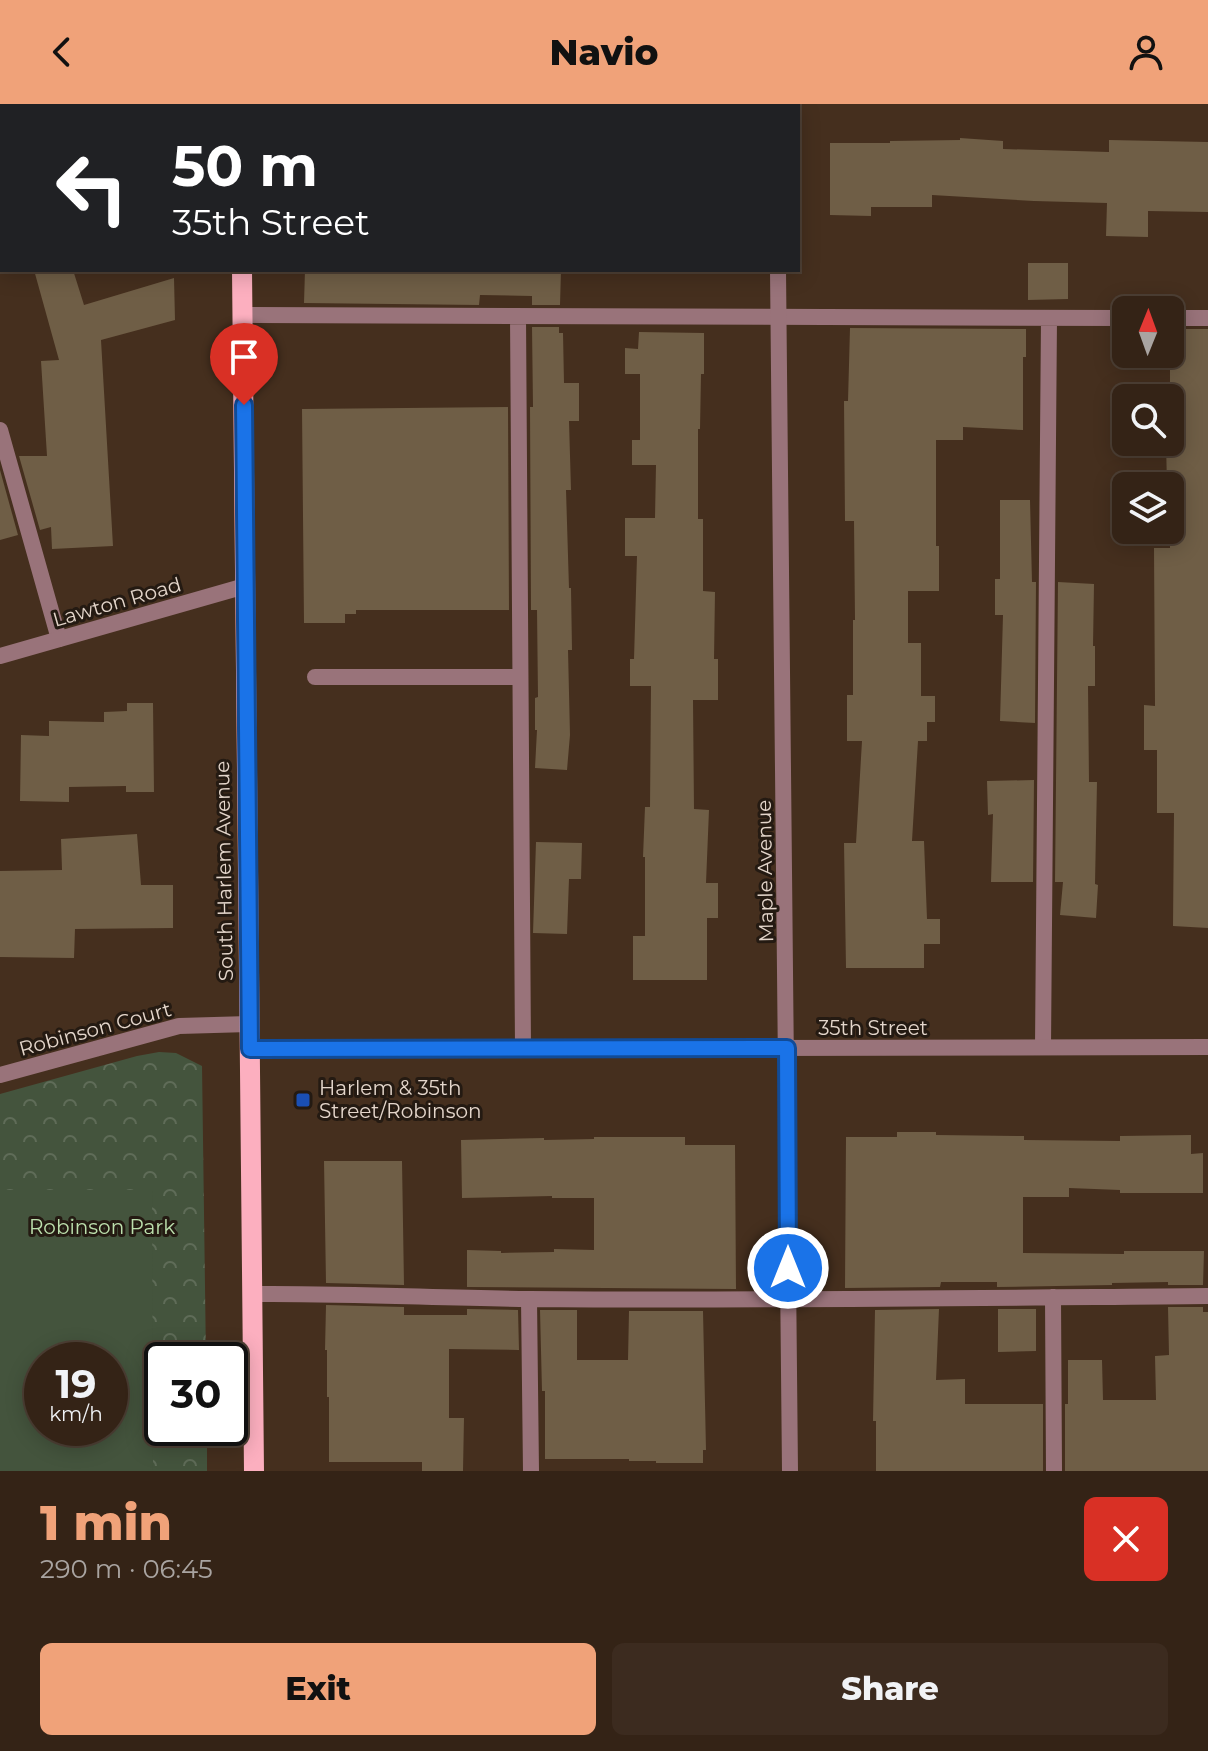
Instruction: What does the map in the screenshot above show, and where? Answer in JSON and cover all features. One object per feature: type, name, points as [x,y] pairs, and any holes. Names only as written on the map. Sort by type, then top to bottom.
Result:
[{"type":"main road","name":"South Harlem Avenue","points":[[242,272],[254,1471]]},
{"type":"street","name":"Maple Avenue","points":[[778,272],[790,1471]]},
{"type":"street","points":[[243,315],[1112,318]]},
{"type":"street","points":[[518,316],[523,1049]]},
{"type":"street","points":[[1043,1047],[1049,318]]},
{"type":"street","points":[[1184,318],[1208,318]]},
{"type":"street","points":[[0,430],[59,639]]},
{"type":"street","name":"Lawton Road","points":[[0,656],[245,586]]},
{"type":"street","points":[[315,677],[520,677]]},
{"type":"street","name":"Robinson Court","points":[[0,1075],[179,1026],[249,1024]]},
{"type":"street","name":"35th Street","points":[[250,1049],[1208,1047]]},
{"type":"street","points":[[252,1294],[788,1300],[1208,1296]]},
{"type":"street","points":[[1053,1297],[1054,1471]]},
{"type":"street","points":[[529,1299],[531,1471]]},
{"type":"green space","name":"Robinson Park","points":[[159,1052],[176,1053],[202,1066],[206,1342],[144,1342],[144,1446],[207,1446],[207,1471],[0,1471],[0,1094]]},
{"type":"green space","points":[[0,1190],[152,1190],[153,1342],[144,1342],[144,1446],[153,1446],[153,1471],[0,1471]]},
{"type":"building","points":[[960,138],[1003,141],[1003,149],[1109,152],[1109,140],[1208,142],[1208,212],[1148,211],[1148,237],[1106,236],[1107,203],[932,195],[932,207],[871,207],[871,216],[830,215],[830,143]]},
{"type":"building","points":[[1028,263],[1068,263],[1068,299],[1028,300]]},
{"type":"building","points":[[35,272],[74,272],[84,305],[174,278],[175,320],[101,340],[113,546],[52,549],[51,527],[40,530],[19,456],[47,456],[41,361],[59,360]]},
{"type":"building","points":[[305,272],[561,272],[560,305],[532,305],[532,296],[480,295],[479,305],[304,303]]},
{"type":"building","points":[[532,327],[559,327],[559,333],[563,333],[564,383],[579,383],[579,421],[569,421],[571,490],[566,490],[572,650],[568,650],[570,735],[567,770],[535,768],[535,698],[538,697],[537,610],[531,610]]},
{"type":"building","points":[[850,328],[1026,329],[1023,430],[963,427],[963,440],[936,440],[939,591],[908,591],[908,643],[921,643],[921,696],[935,696],[935,722],[927,722],[927,741],[918,741],[912,841],[924,841],[927,919],[940,919],[940,944],[924,944],[924,968],[846,968],[844,843],[856,843],[862,741],[847,741],[847,695],[853,695],[855,620],[854,521],[845,521],[844,401],[848,401]]},
{"type":"building","points":[[1184,329],[1208,329],[1208,928],[1173,926],[1174,813],[1157,813],[1157,750],[1144,750],[1144,705],[1155,706],[1154,548],[1184,544],[1184,472],[1167,472],[1166,456],[1184,456],[1184,384],[1170,384],[1170,368],[1184,368]]},
{"type":"building","points":[[639,332],[704,333],[704,374],[701,374],[698,429],[698,519],[703,519],[703,591],[715,592],[714,659],[718,659],[718,700],[693,700],[694,809],[709,810],[706,883],[718,883],[718,918],[707,918],[707,980],[633,980],[633,936],[645,936],[643,857],[645,807],[650,807],[651,686],[630,686],[630,659],[634,659],[637,556],[625,556],[625,518],[655,518],[656,465],[632,465],[632,440],[640,440],[640,374],[625,374],[625,348],[638,349]]},
{"type":"building","points":[[508,407],[509,610],[356,610],[356,614],[345,614],[345,623],[304,623],[302,409]]},
{"type":"building","points":[[0,470],[18,535],[0,540]]},
{"type":"building","points":[[1000,500],[1030,500],[1032,582],[1036,582],[1035,723],[1000,721],[1003,615],[995,615],[995,579],[1000,579]]},
{"type":"building","points":[[1058,582],[1094,584],[1095,686],[1088,686],[1089,782],[1097,782],[1096,918],[1060,915],[1063,882],[1055,882]]},
{"type":"building","points":[[127,703],[153,703],[154,792],[126,792],[126,786],[69,787],[69,802],[20,801],[21,735],[49,736],[49,721],[104,722],[104,712],[127,711]]},
{"type":"building","points":[[1034,780],[1033,882],[991,882],[993,814],[988,815],[987,781]]},
{"type":"building","points":[[137,834],[141,885],[173,885],[173,928],[75,929],[74,958],[0,957],[0,871],[62,870],[61,839]]},
{"type":"building","points":[[536,842],[582,843],[581,879],[569,879],[567,934],[533,933]]},
{"type":"building","points":[[897,1132],[1024,1136],[1024,1140],[1120,1141],[1120,1136],[1191,1135],[1191,1154],[1203,1153],[1203,1193],[1120,1193],[1120,1190],[1069,1188],[1069,1197],[1023,1197],[1023,1253],[1204,1251],[1203,1285],[1168,1285],[1168,1282],[997,1287],[997,1282],[941,1282],[940,1287],[845,1288],[846,1137],[897,1137]]},
{"type":"building","points":[[685,1137],[685,1145],[735,1145],[736,1289],[467,1287],[467,1250],[501,1253],[594,1250],[594,1198],[462,1198],[461,1140]]},
{"type":"building","points":[[324,1161],[402,1161],[404,1285],[326,1283]]},
{"type":"building","points":[[326,1305],[404,1307],[404,1315],[467,1315],[467,1309],[518,1310],[519,1350],[449,1349],[449,1418],[464,1418],[463,1471],[422,1471],[422,1462],[329,1462]]},
{"type":"building","points":[[1168,1307],[1203,1307],[1203,1312],[1208,1312],[1208,1471],[1065,1471],[1068,1360],[1102,1360],[1103,1400],[1156,1400],[1155,1356],[1169,1355]]},
{"type":"building","points":[[939,1309],[936,1380],[965,1379],[965,1404],[1043,1404],[1043,1471],[876,1471],[876,1421],[873,1421],[875,1310]]},
{"type":"building","points":[[998,1309],[1036,1309],[1036,1351],[998,1352]]},
{"type":"building","points":[[540,1310],[577,1310],[577,1360],[628,1360],[629,1311],[703,1311],[706,1450],[703,1450],[703,1463],[545,1459]]},
{"type":"place","name":"Harlem & 35th Street/Robinson","points":[[303,1100]]},
{"type":"route","points":[[244,405],[250,1049],[787,1048],[788,1268]]}]
